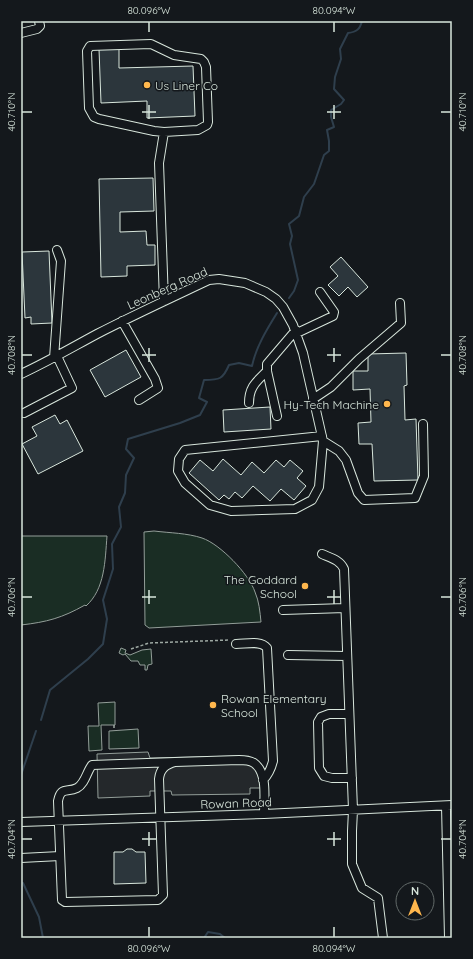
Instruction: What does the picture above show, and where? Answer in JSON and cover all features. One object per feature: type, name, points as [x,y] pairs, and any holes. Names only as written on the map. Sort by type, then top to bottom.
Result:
[{"type":"street","points":[[21,33],[38,29],[40,26],[39,21]]},
{"type":"street","points":[[151,44],[167,53],[181,57],[201,59],[204,62],[206,67],[207,125],[198,130],[164,132],[99,120],[94,117],[89,108],[87,51],[90,46],[151,44]]},
{"type":"street","points":[[164,132],[159,163],[164,301]]},
{"type":"street","points":[[24,413],[72,388],[56,357],[61,261],[58,250]]},
{"type":"street","name":"Leonberg Road","points":[[21,374],[56,357],[122,321],[209,280],[219,279],[245,283],[266,292],[276,299],[287,314],[296,332],[304,354],[322,439],[319,487],[312,500],[295,509],[232,511],[210,505],[185,483],[178,471],[179,458],[185,450],[322,439]]},
{"type":"street","points":[[277,416],[267,371],[267,364],[296,332],[333,316],[334,312],[320,292]]},
{"type":"street","points":[[313,399],[331,387],[359,359],[401,323],[400,303]]},
{"type":"street","points":[[122,321],[155,379],[158,388],[139,400]]},
{"type":"street","points":[[249,402],[249,393],[252,386],[267,371]]},
{"type":"street","points":[[322,439],[339,451],[346,460],[358,493],[364,500],[415,498],[424,476],[423,424]]},
{"type":"street","points":[[322,554],[342,564],[344,569],[353,810],[352,864],[362,888],[378,898],[383,938]]},
{"type":"street","points":[[283,610],[345,608]]},
{"type":"street","points":[[235,642],[260,643],[264,644],[267,648],[273,761],[271,770],[263,780]]},
{"type":"street","points":[[288,655],[347,656]]},
{"type":"street","points":[[349,714],[330,714],[321,717],[318,722],[319,768],[324,776],[332,778],[352,778]]},
{"type":"street","points":[[175,762],[163,768],[159,779],[163,895],[158,900],[65,902],[62,900],[58,801],[63,791],[76,789],[81,784],[88,769],[92,765],[175,762],[239,760],[248,761],[254,764],[260,771],[263,780],[264,814]]},
{"type":"street","points":[[449,805],[449,938]]},
{"type":"street","name":"Rowan Road","points":[[21,822],[264,814],[449,805]]},
{"type":"street","points":[[21,858],[60,856]]},
{"type":"path","points":[[131,649],[149,643],[235,642]]},
{"type":"path","points":[[114,725],[114,730]]},
{"type":"green space","points":[[154,531],[196,536],[217,546],[233,560],[252,585],[259,607],[261,622],[149,628],[145,625],[144,532]]},
{"type":"green space","points":[[21,536],[107,536],[103,574],[97,591],[86,606],[85,605],[54,619],[21,625]]},
{"type":"green space","points":[[121,648],[126,650],[125,653],[130,655],[142,650],[151,649],[152,664],[148,665],[147,670],[145,670],[145,665],[140,665],[138,661],[131,661],[125,654],[123,655],[119,653]]},
{"type":"green space","points":[[115,702],[115,725],[101,725],[102,750],[89,751],[88,726],[99,726],[98,703]]},
{"type":"green space","points":[[138,729],[139,748],[109,749],[109,731]]},
{"type":"shaded area","points":[[148,752],[150,758],[238,756],[251,758],[263,767],[268,788],[250,788],[250,794],[172,795],[171,791],[150,791],[150,796],[98,798],[97,754]]},
{"type":"building","name":"Us Liner Co","points":[[119,48],[119,68],[193,66],[195,116],[147,118],[147,101],[101,103],[99,49]]},
{"type":"building","points":[[153,178],[154,211],[120,212],[120,232],[146,231],[147,245],[155,245],[155,265],[127,266],[127,276],[101,277],[99,179]]},
{"type":"building","points":[[49,251],[52,323],[31,324],[31,317],[25,318],[22,252]]},
{"type":"building","points":[[341,257],[368,287],[357,297],[348,287],[339,296],[328,285],[338,276],[330,267]]},
{"type":"building","points":[[126,350],[141,377],[105,397],[90,370]]},
{"type":"building","name":"Hy-Tech Machine","points":[[406,353],[407,385],[404,386],[405,420],[416,419],[418,480],[374,481],[372,444],[359,444],[358,423],[371,422],[370,389],[353,390],[353,371],[368,371],[368,354]]},
{"type":"building","points":[[270,407],[271,429],[224,432],[223,410]]},
{"type":"building","points":[[55,415],[60,424],[67,420],[83,451],[38,474],[22,444],[37,436],[32,427]]},
{"type":"building","points":[[223,459],[241,475],[252,462],[264,473],[276,460],[284,467],[290,460],[303,471],[297,478],[306,486],[294,500],[281,489],[270,501],[253,486],[242,498],[235,492],[229,499],[224,495],[219,500],[189,473],[200,460],[213,471]]},
{"type":"building","points":[[127,849],[132,849],[136,852],[145,852],[146,883],[114,884],[114,852],[123,852]]},
{"type":"waterway","points":[[289,298],[294,291],[298,280],[290,244],[292,236],[289,224],[299,216],[304,197],[314,184],[324,155],[329,151],[327,130],[334,127],[331,117],[331,110],[341,104],[344,100],[334,89],[335,77],[341,59],[340,49],[348,33],[358,30],[362,21]]},
{"type":"waterway","points":[[41,720],[50,690],[88,659],[103,644],[107,619],[103,600],[113,569],[112,544],[121,527],[119,507],[125,493],[126,475],[134,458],[126,449],[128,439],[180,423],[200,415],[207,402],[199,398],[204,380],[214,380],[220,378],[223,376],[229,365],[239,363],[252,366],[259,345],[277,313]]},
{"type":"waterway","points":[[21,775],[36,731]]},
{"type":"waterway","points":[[23,883],[39,917],[43,938]]},
{"type":"waterway","points":[[204,938],[208,932],[220,934],[225,938]]},
{"type":"place","name":"Us Liner Co","points":[[147,85]]},
{"type":"place","name":"Hy-Tech Machine","points":[[387,404]]},
{"type":"place","name":"The Goddard School","points":[[305,586]]},
{"type":"place","name":"Rowan Elementary School","points":[[213,705]]}]
